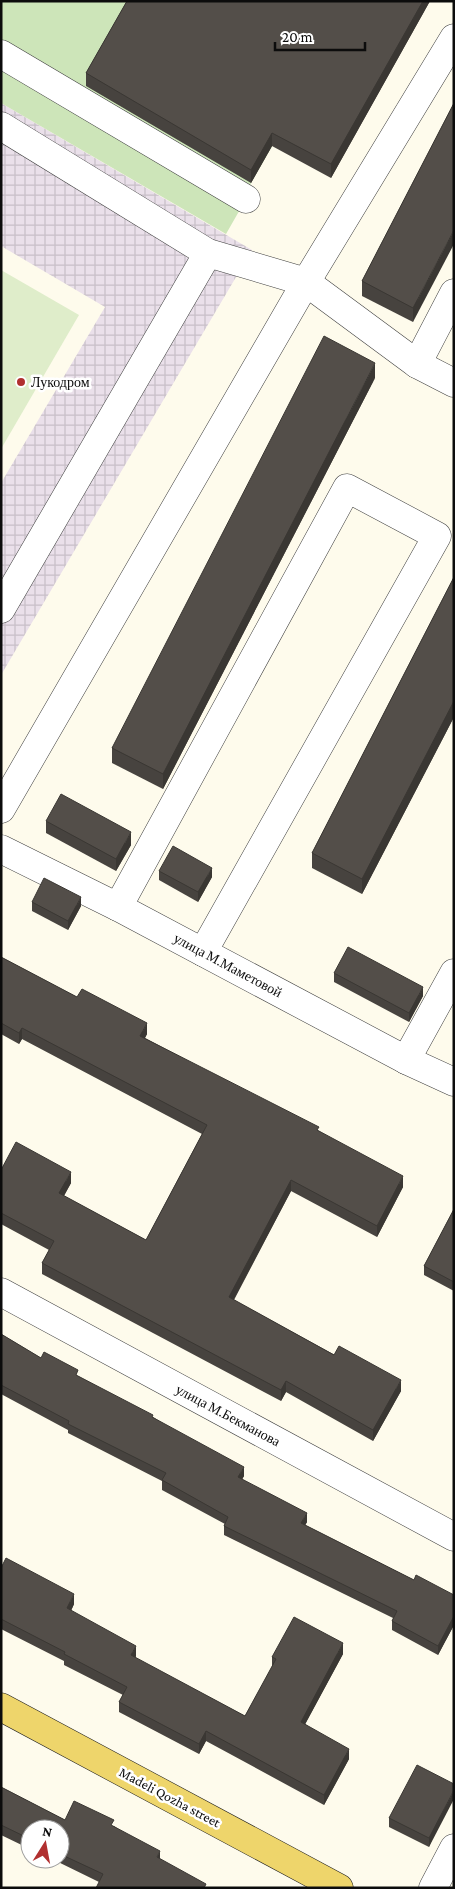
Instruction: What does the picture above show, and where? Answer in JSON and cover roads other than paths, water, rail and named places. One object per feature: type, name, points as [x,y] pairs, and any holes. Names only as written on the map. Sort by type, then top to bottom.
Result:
[{"type":"main road","name":"Madeli Qozha street","points":[[1,1707],[339,1888]]},
{"type":"street","points":[[1,809],[306,282],[454,38]]},
{"type":"street","points":[[1,54],[246,199]]},
{"type":"street","points":[[1,126],[208,253],[306,282],[417,364],[454,383]]},
{"type":"street","points":[[1,609],[208,253]]},
{"type":"street","points":[[417,364],[454,293]]},
{"type":"street","points":[[118,906],[347,488],[437,536],[203,952]]},
{"type":"street","name":"улица М.Маметовой","points":[[1,849],[118,906],[406,1060],[454,1082]]},
{"type":"street","points":[[406,1060],[454,973]]},
{"type":"street","name":"улица М.Бекманова","points":[[1,1292],[454,1538]]},
{"type":"street","points":[[432,1888],[454,1848]]},
{"type":"place","name":"Лукодром","points":[[21,382]]}]
